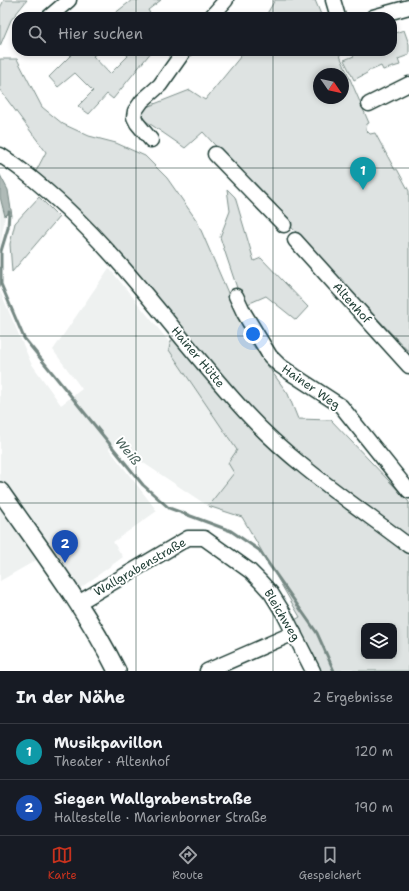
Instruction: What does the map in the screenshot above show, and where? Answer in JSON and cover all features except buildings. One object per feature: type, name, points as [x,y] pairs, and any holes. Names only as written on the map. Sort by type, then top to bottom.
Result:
[{"type":"main road","points":[[0,491],[78,603],[107,651],[116,671]]},
{"type":"street","points":[[55,12],[69,0]]},
{"type":"street","points":[[215,12],[226,0]]},
{"type":"street","points":[[332,0],[336,12]]},
{"type":"street","points":[[391,12],[409,7]]},
{"type":"street","points":[[151,140],[137,123],[134,117],[135,111],[160,85],[180,56]]},
{"type":"street","points":[[369,104],[409,84]]},
{"type":"street","points":[[215,154],[284,225]]},
{"type":"street","name":"Hainer Hütte","points":[[0,155],[38,182],[87,228],[120,263],[224,388],[273,440],[300,463],[409,546]]},
{"type":"street","name":"Altenhof","points":[[295,240],[409,366]]},
{"type":"street","name":"Hainer Weg","points":[[236,296],[244,313],[270,356],[289,372],[341,406],[409,491]]},
{"type":"street","name":"Wallgrabenstraße","points":[[78,603],[188,538],[204,538]]},
{"type":"street","name":"Bleichweg","points":[[204,538],[250,571],[262,582],[284,614],[313,671]]},
{"type":"street","points":[[208,671],[231,666],[294,633]]},
{"type":"shaded area","points":[[4,0],[27,0],[17,12],[12,12],[12,19],[0,46],[0,8]]},
{"type":"shaded area","points":[[132,0],[161,0],[148,10],[149,12],[116,12]]},
{"type":"shaded area","points":[[275,0],[315,0],[320,12],[268,12]]},
{"type":"shaded area","points":[[404,30],[409,44],[409,55],[398,59],[400,65],[383,70],[381,66],[369,70],[367,73],[354,80],[344,60],[354,56],[397,56],[397,32]]},
{"type":"shaded area","points":[[70,56],[93,56],[110,74],[128,56],[148,56],[113,99],[107,94],[89,114],[78,106],[93,91],[75,73],[58,87],[49,77]]},
{"type":"shaded area","points":[[241,56],[340,56],[345,68],[313,68],[313,104],[349,104],[349,77],[369,123],[367,124],[366,130],[370,134],[375,133],[395,170],[397,169],[409,191],[409,352],[280,215],[279,216],[203,132],[185,148],[140,117],[139,110],[190,90],[205,100]]},
{"type":"shaded area","points":[[0,59],[17,59],[42,107],[63,124],[89,136],[116,143],[145,156],[167,178],[197,221],[247,337],[288,394],[298,419],[331,420],[409,502],[409,671],[317,671],[293,621],[300,617],[242,517],[208,506],[234,473],[228,463],[237,450],[169,350],[170,343],[178,331],[35,173],[46,152],[0,90]]},
{"type":"shaded area","points":[[0,175],[8,190],[12,216],[7,214],[5,216],[0,197]]},
{"type":"shaded area","points":[[227,189],[235,197],[254,261],[261,258],[308,307],[296,320],[266,296],[243,306],[220,237],[230,211]]},
{"type":"shaded area","points":[[0,197],[5,216],[0,248]]},
{"type":"shaded area","points":[[39,197],[59,217],[12,272],[10,244],[15,223]]},
{"type":"shaded area","points":[[109,268],[170,343],[169,350],[237,450],[234,473],[208,506],[136,458],[122,439],[109,449],[157,511],[113,542],[123,557],[79,589],[54,550],[0,581],[0,291],[31,363],[61,405],[82,389],[53,350]]},
{"type":"waterway","name":"Weiß","points":[[9,212],[8,228],[1,251],[1,284],[24,338],[143,485],[169,508],[231,531],[259,550],[317,633],[334,671]]},
{"type":"place","name":"Musikpavillon","points":[[363,190]]},
{"type":"place","name":"Siegen Wallgrabenstraße","points":[[65,563]]}]
